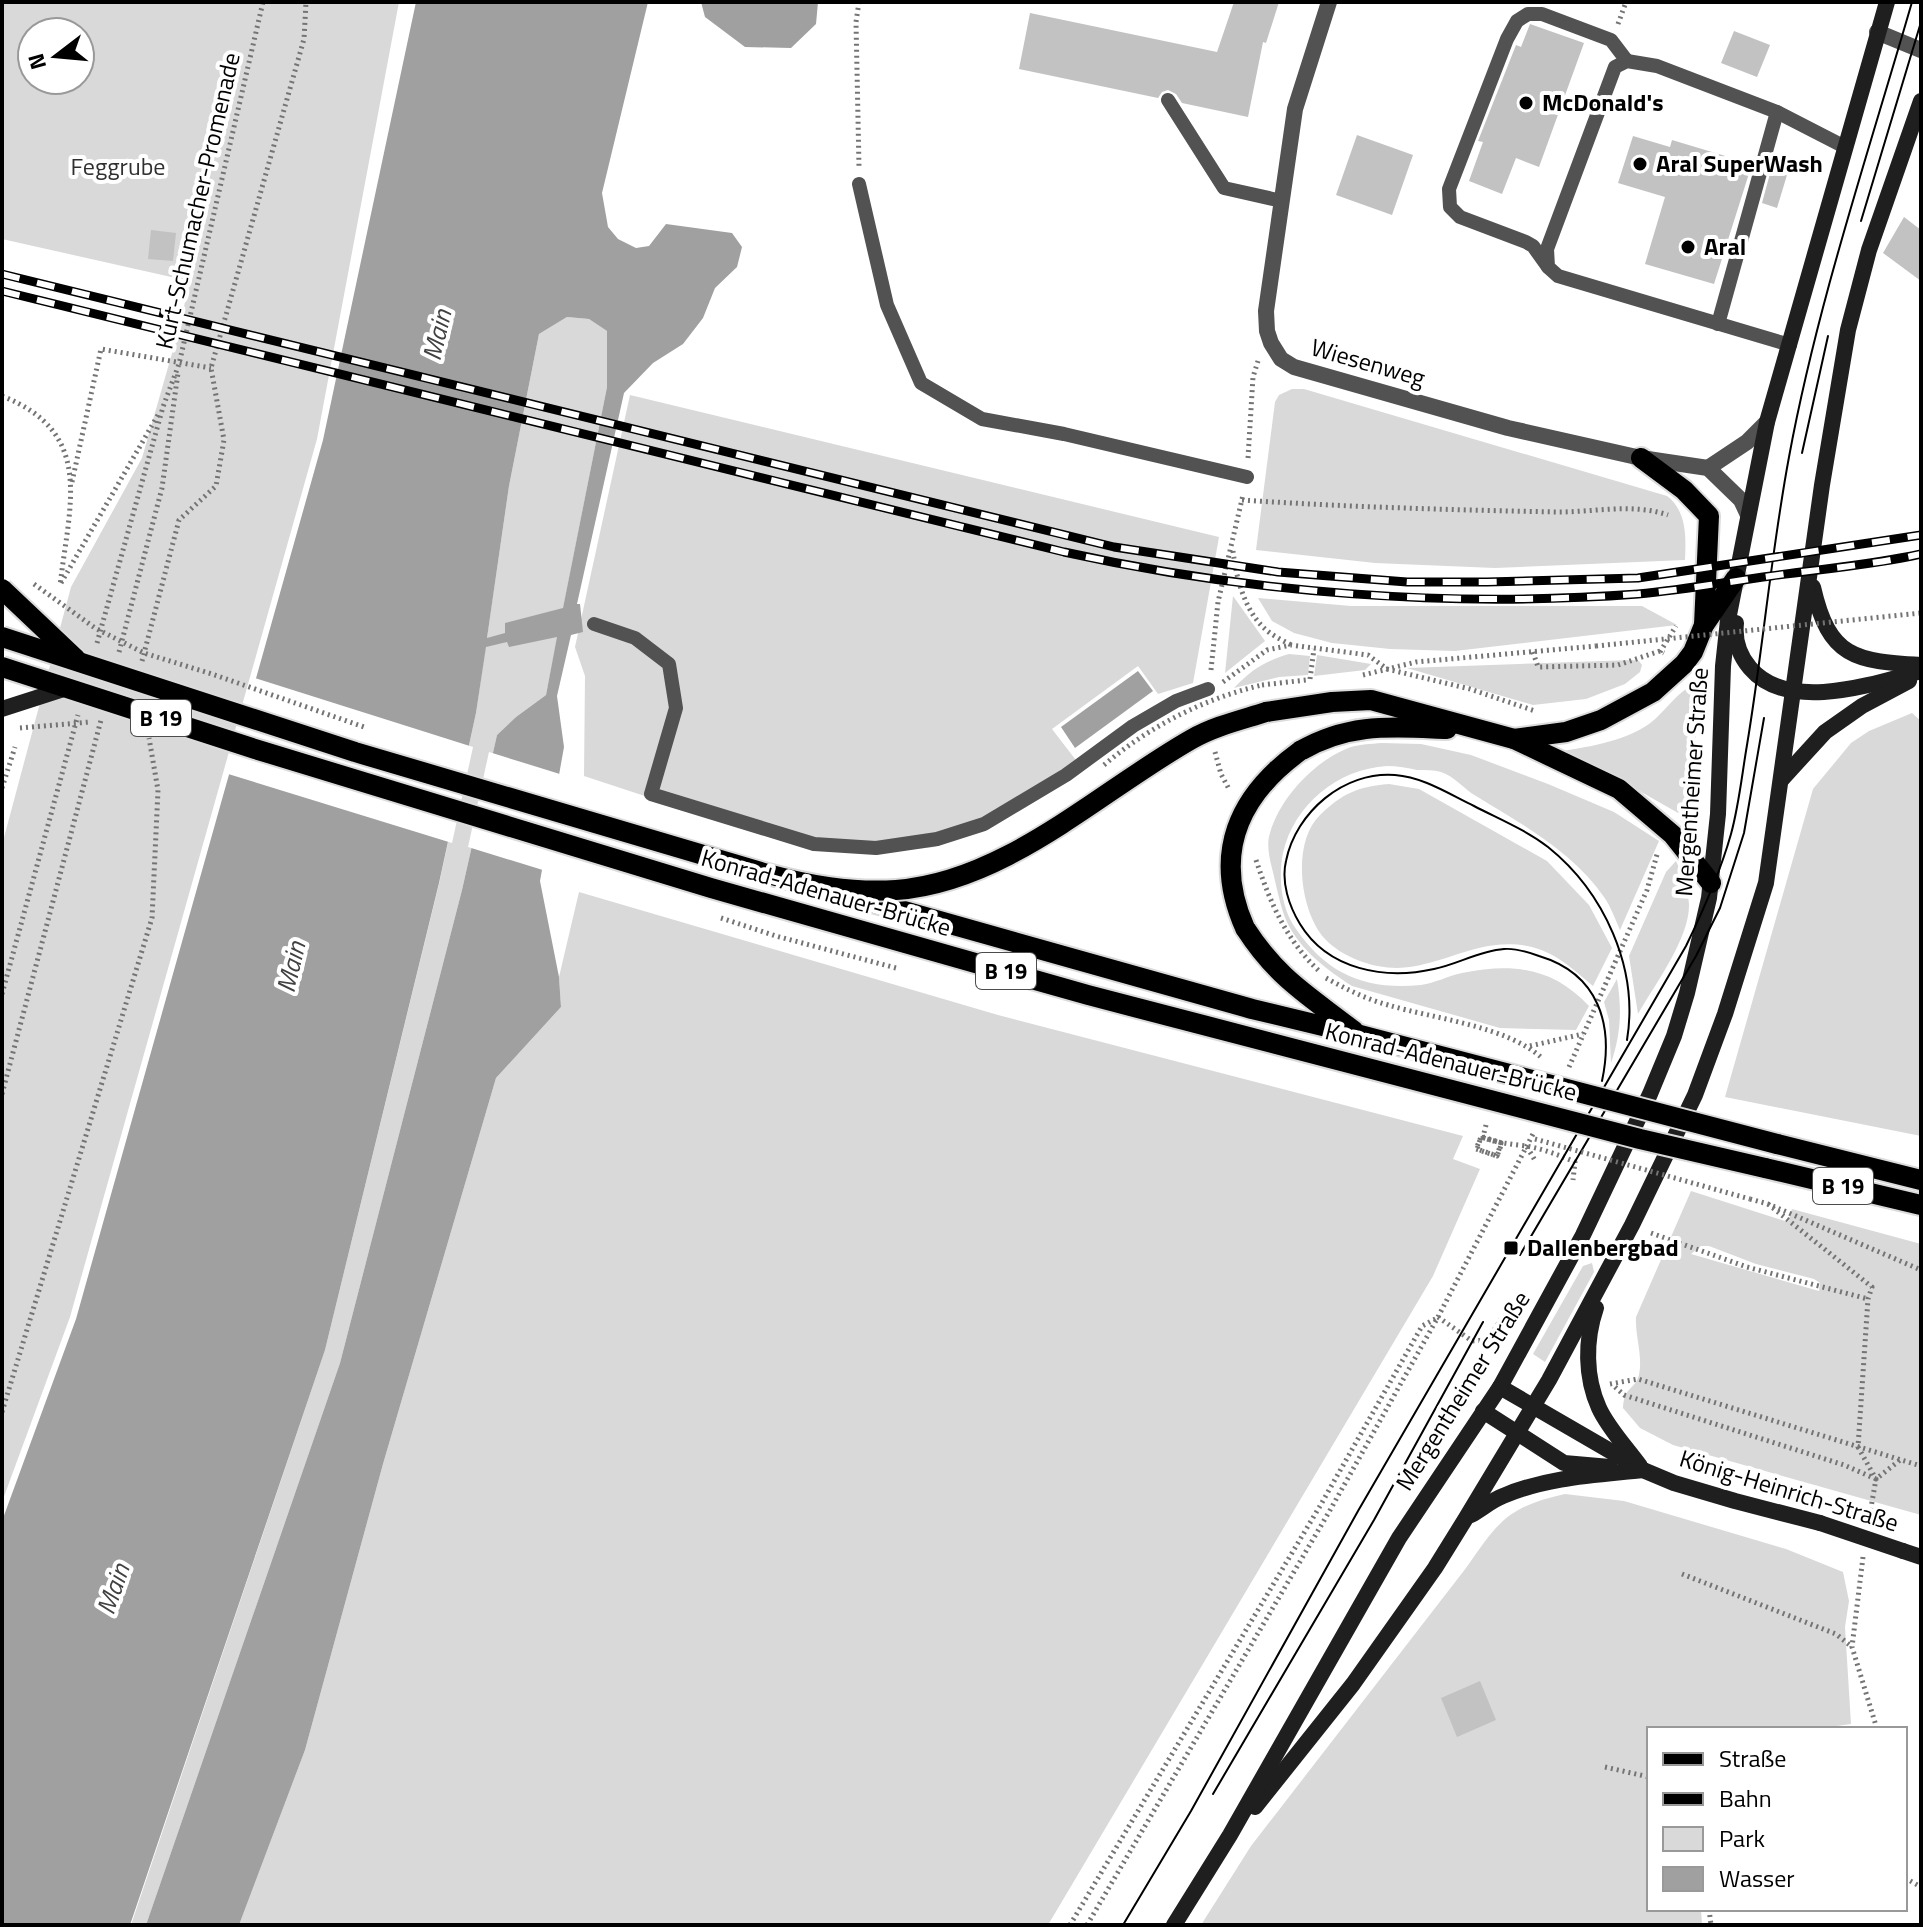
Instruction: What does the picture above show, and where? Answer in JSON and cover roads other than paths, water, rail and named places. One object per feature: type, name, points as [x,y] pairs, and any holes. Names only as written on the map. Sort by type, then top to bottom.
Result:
[{"type":"main road","name":"Mergentheimer Straße","points":[[1174,1925],[1230,1835],[1399,1538],[1500,1387],[1583,1235],[1674,1036],[1687,993],[1711,883],[1718,814],[1723,666],[1736,578],[1767,422],[1887,2]]},
{"type":"main road","name":"Mergentheimer Straße","points":[[1230,1835],[1353,1684],[1435,1568],[1534,1408],[1632,1225],[1695,1095],[1725,1014],[1766,883],[1822,485],[1848,330],[1869,250],[1921,101]]},
{"type":"main road","points":[[1641,458],[1684,490],[1709,516],[1704,625]]},
{"type":"main road","name":"Mergentheimer Straße","points":[[1747,520],[1735,635],[1740,654],[1769,685],[1794,693]]},
{"type":"main road","points":[[1811,576],[1820,617],[1835,642],[1856,655],[1921,670]]},
{"type":"main road","points":[[1514,739],[1566,732],[1601,720],[1653,692],[1693,652],[1704,625],[1736,578]]},
{"type":"main road","points":[[2,589],[82,665]]},
{"type":"main road","name":"B 19","points":[[2,637],[82,665]]},
{"type":"main road","name":"Konrad-Adenauer-Brücke","points":[[82,665],[355,752],[817,887]]},
{"type":"main road","name":"B 19","points":[[2,667],[67,688]]},
{"type":"main road","points":[[1794,693],[1861,687],[1921,670]]},
{"type":"main road","points":[[1782,779],[1825,732],[1921,670]]},
{"type":"main road","points":[[2,709],[67,688]]},
{"type":"main road","name":"Konrad-Adenauer-Brücke","points":[[67,688],[255,749],[696,883],[1073,990],[1640,1139],[1921,1205]]},
{"type":"main road","points":[[817,887],[900,890],[941,882],[978,869],[1060,824],[1194,738],[1266,712],[1332,702],[1371,700],[1401,706],[1475,731],[1514,739],[1619,789],[1673,835],[1711,883]]},
{"type":"main road","points":[[1360,1035],[1312,1001],[1275,969],[1245,928],[1234,897],[1231,858],[1240,819],[1262,783],[1300,751],[1352,729],[1394,727],[1475,731]]},
{"type":"main road","name":"B 19","points":[[817,887],[1252,1009],[1921,1180]]},
{"type":"main road","name":"König-Heinrich-Straße","points":[[1608,1270],[1590,1327],[1589,1374],[1600,1410],[1643,1470]]},
{"type":"main road","name":"König-Heinrich-Straße","points":[[1500,1387],[1643,1470],[1674,1483],[1820,1523],[1921,1557]]},
{"type":"main road","name":"König-Heinrich-Straße","points":[[1483,1411],[1564,1463],[1643,1470]]},
{"type":"main road","points":[[1466,1518],[1501,1496],[1534,1485],[1643,1470]]},
{"type":"street","points":[[1282,201],[1295,109],[1329,2]]},
{"type":"street","points":[[1877,32],[1921,50]]},
{"type":"street","name":"Wiesenweg","points":[[1282,201],[1269,286],[1267,331],[1275,352],[1294,367],[1508,428],[1641,458],[1708,468]]},
{"type":"street","points":[[1747,520],[1741,500],[1708,468],[1747,442],[1767,422]]},
{"type":"lane","points":[[1627,61],[1611,40],[1542,14],[1528,14],[1517,21],[1507,39],[1449,189],[1450,207],[1460,217],[1533,246],[1558,276],[1790,345]]},
{"type":"lane","points":[[1548,267],[1547,249],[1615,67],[1627,61],[1657,66],[1777,112],[1845,147]]},
{"type":"lane","points":[[1168,100],[1224,188],[1282,201]]},
{"type":"lane","points":[[1718,324],[1777,112]]},
{"type":"lane","points":[[859,184],[887,305],[921,383],[982,419],[1064,434],[1247,477]]},
{"type":"lane","points":[[594,624],[635,638],[669,664],[676,708],[651,794],[814,844],[876,848],[937,839],[984,824],[1066,775],[1133,726],[1176,701],[1208,689]]},
{"type":"water","name":"Main","points":[[416,2],[648,2],[602,193],[608,227],[618,239],[636,248],[649,246],[666,224],[732,233],[742,247],[737,267],[715,288],[703,318],[683,344],[653,363],[624,393],[577,604],[580,604],[583,632],[571,635],[557,696],[564,747],[540,881],[559,977],[561,1007],[496,1078],[383,1464],[305,1750],[239,1925],[146,1925],[340,1363],[462,890],[497,735],[546,695],[557,637],[509,647],[507,642],[486,647],[476,713],[439,883],[325,1350],[130,1925],[2,1925],[2,1521],[76,1319],[323,440]],"holes":[[[567,317],[589,319],[607,331],[607,387],[563,608],[505,623],[505,633],[487,638],[509,486],[539,334]]]},
{"type":"water","points":[[701,2],[818,2],[816,24],[791,48],[745,47],[705,17]]},
{"type":"water","points":[[1138,671],[1153,691],[1075,748],[1061,727]]},
{"type":"tram line","points":[[1123,1925],[1191,1811],[1358,1511],[1686,946],[1711,891],[1734,823],[1783,493],[1801,400],[1845,228],[1912,2]]},
{"type":"tram line","points":[[1861,221],[1921,22]]},
{"type":"tram line","points":[[1802,453],[1828,336]]},
{"type":"tram line","points":[[1520,1255],[1696,956],[1720,908],[1744,833],[1764,718]]},
{"type":"tram line","points":[[1602,1081],[1606,1040],[1598,1004],[1576,975],[1559,964],[1526,952],[1504,949],[1434,969],[1396,973],[1359,968],[1326,952],[1300,924],[1287,894],[1286,861],[1300,826],[1325,798],[1341,788],[1358,780],[1395,775],[1436,787],[1540,841],[1568,865],[1586,886],[1613,933],[1628,986],[1627,1040]]},
{"type":"tram line","points":[[1213,1794],[1374,1520],[1483,1322]]},
{"type":"railway","points":[[2,274],[1114,547],[1278,572],[1407,582],[1638,578],[1921,535]]},
{"type":"railway","points":[[2,291],[1064,552],[1205,578],[1350,594],[1422,598],[1567,598],[1671,590],[1921,554]]},
{"type":"place","name":"McDonald's","points":[[1526,103]]},
{"type":"place","name":"Aral SuperWash","points":[[1640,164]]},
{"type":"place","name":"Aral","points":[[1688,247]]},
{"type":"place","name":"Dallenbergbad","points":[[1511,1248]]},
{"type":"park label","name":"Feggrube","points":[[118,167]]}]
